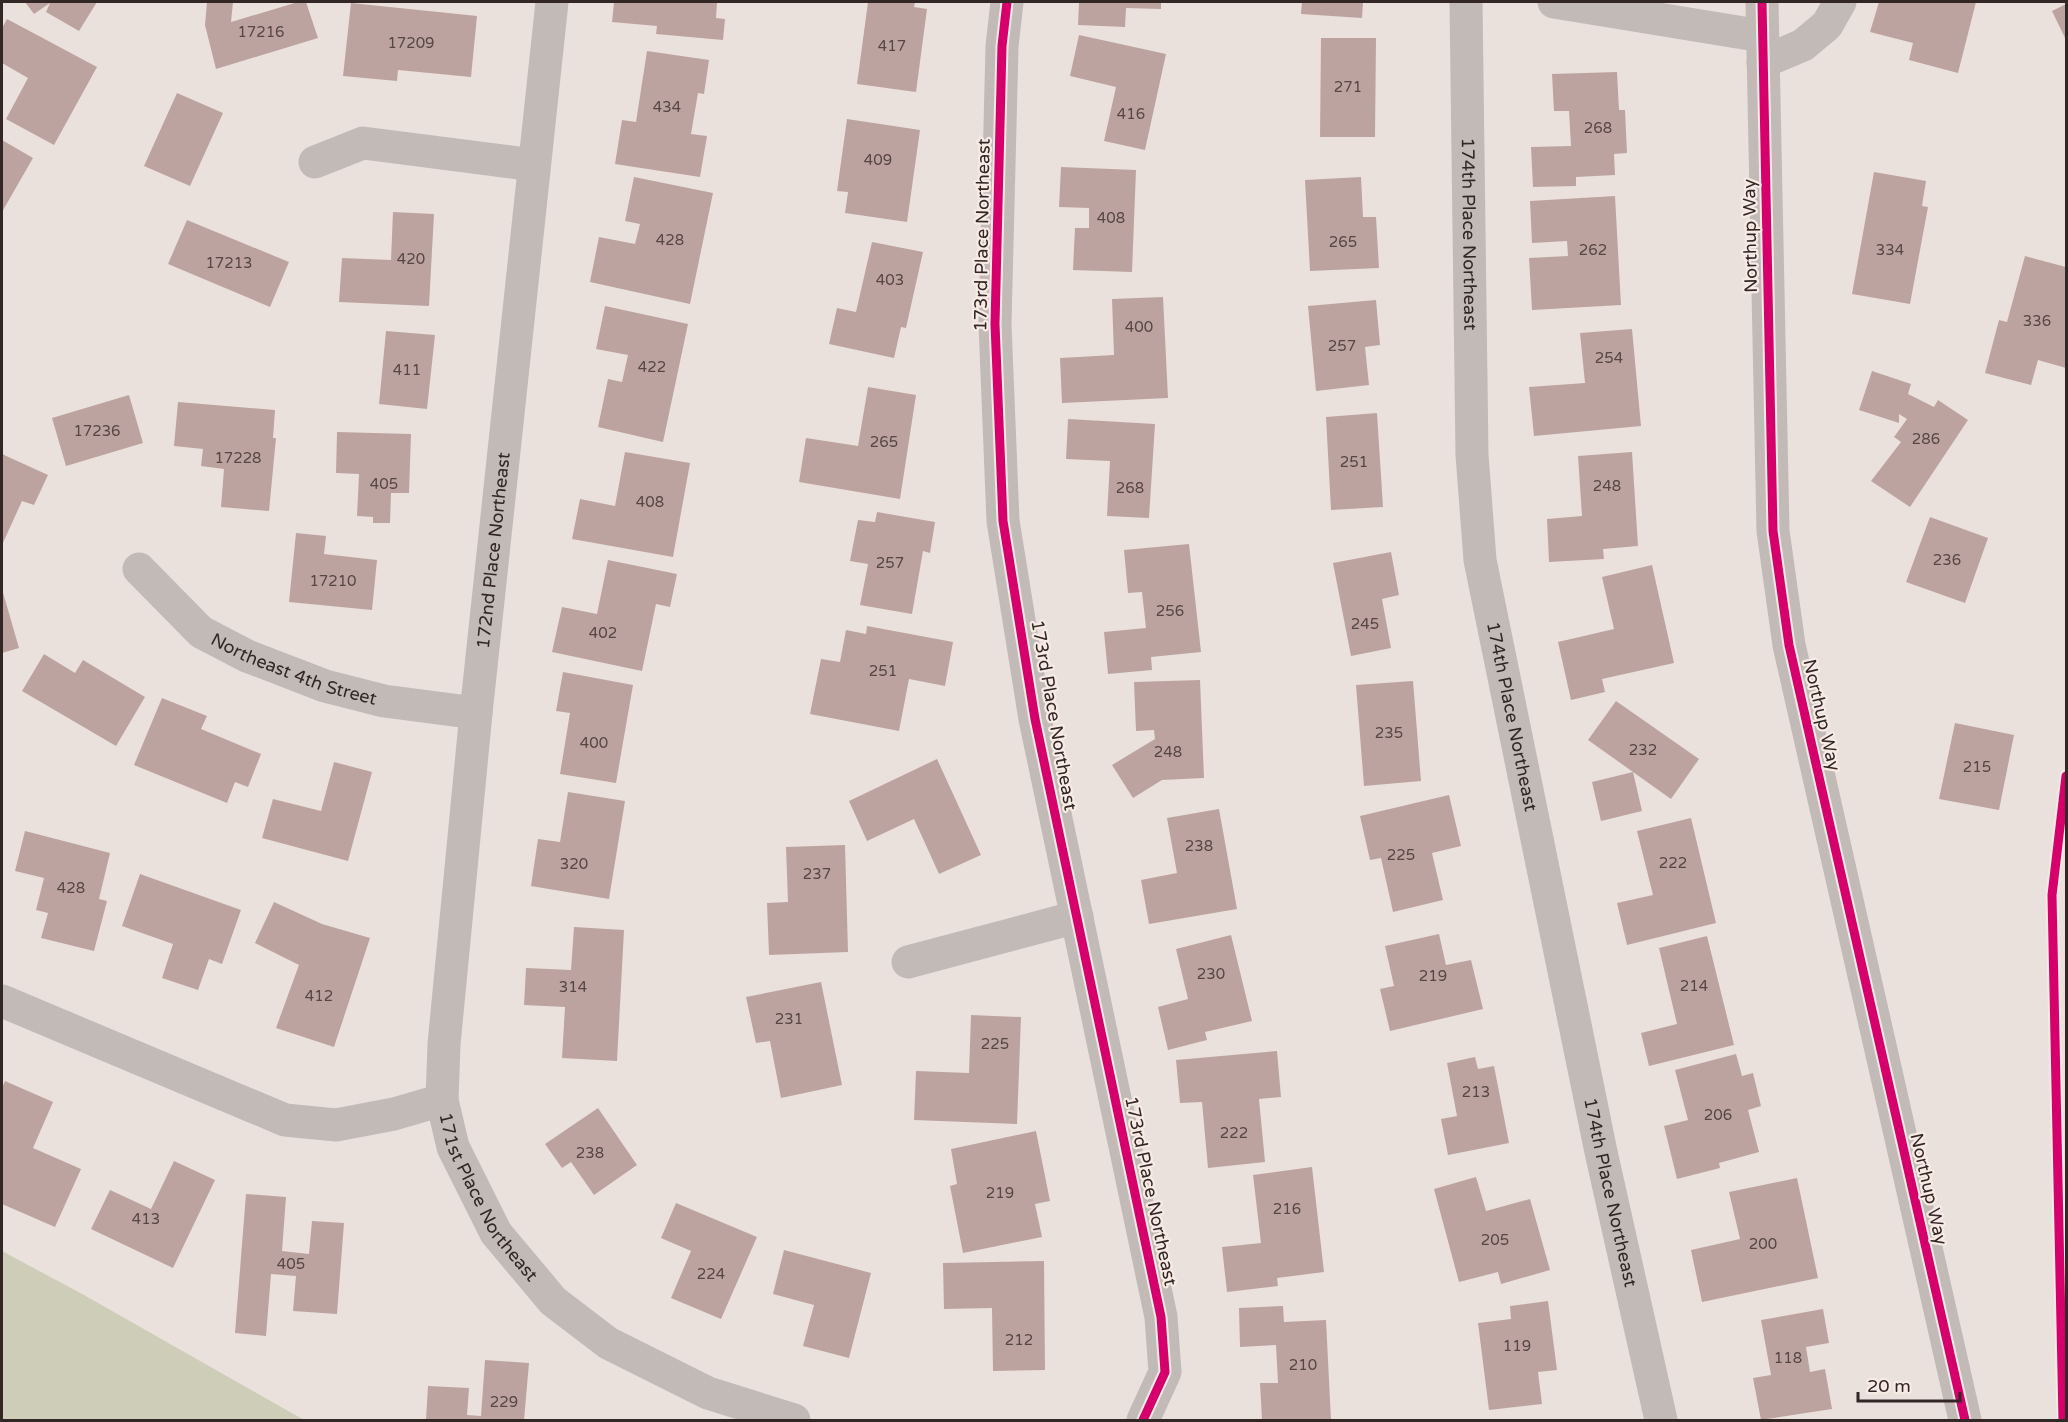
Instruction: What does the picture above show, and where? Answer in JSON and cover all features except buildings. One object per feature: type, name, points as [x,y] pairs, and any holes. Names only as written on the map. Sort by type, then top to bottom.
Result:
[{"type":"street","name":"172nd Place Northeast","points":[[442,1100],[444,1044],[476,713],[552,2]]},
{"type":"street","name":"173rd Place Northeast","points":[[1007,2],[1002,46],[995,324],[1004,521],[1035,719],[1161,1317],[1165,1372],[1143,1420]]},
{"type":"street","name":"174th Place Northeast","points":[[1466,2],[1472,455],[1479,560],[1601,1152],[1661,1420]]},
{"type":"street","points":[[1554,2],[1763,49],[1803,45],[1827,25],[1840,2]]},
{"type":"street","name":"Northup Way","points":[[1762,2],[1773,531],[1789,645],[1965,1420]]},
{"type":"street","points":[[315,162],[363,143],[534,165]]},
{"type":"street","name":"Northeast 4th Street","points":[[139,568],[201,632],[247,656],[325,686],[384,701],[476,713]]},
{"type":"street","points":[[908,962],[1077,917]]},
{"type":"street","name":"171st Place Northeast","points":[[2,1001],[285,1120],[336,1125],[394,1114],[442,1100],[453,1147],[496,1233],[553,1301],[608,1343],[708,1393],[794,1420]]},
{"type":"green space","points":[[2,1251],[84,1295],[304,1420],[2,1420]]},
{"type":"cycle path","points":[[1007,2],[1002,46],[995,324],[1003,521],[1035,719],[1161,1317],[1165,1372],[1143,1420]]},
{"type":"cycle path","points":[[1762,2],[1773,531],[1789,645],[1965,1420]]},
{"type":"cycle path","points":[[2063,1420],[2052,895],[2066,776]]}]
